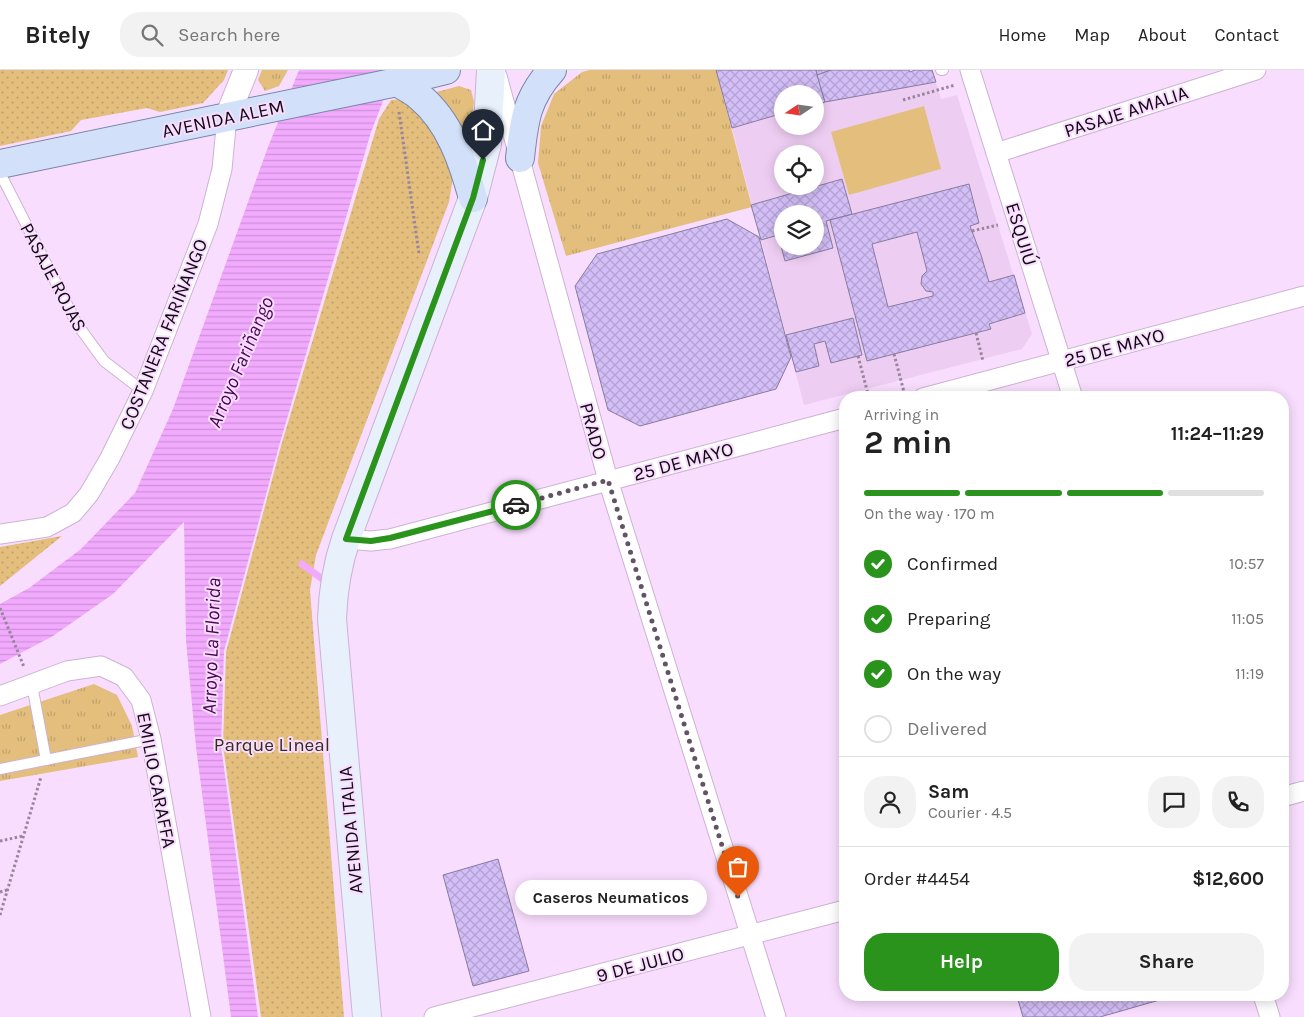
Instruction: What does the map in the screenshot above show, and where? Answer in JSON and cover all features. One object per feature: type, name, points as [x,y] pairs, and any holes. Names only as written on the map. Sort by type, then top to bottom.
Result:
[{"type":"main road","name":"AVENIDA ALEM","points":[[0,164],[227,116],[398,95],[446,70]]},
{"type":"main road","name":"AVENIDA ITALIA","points":[[367,1017],[332,619],[333,588],[346,539],[473,198],[487,144],[493,70]]},
{"type":"main road","points":[[520,158],[524,119],[533,94],[552,70]]},
{"type":"main road","points":[[398,95],[420,96],[439,116],[459,154],[473,198]]},
{"type":"street","name":"COSTANERA FARIÑANGO","points":[[0,534],[47,527],[73,513],[89,494],[110,458],[143,391],[208,224],[222,169],[227,116],[246,70]]},
{"type":"street","name":"PRADO","points":[[493,70],[520,158],[608,480],[776,1017]]},
{"type":"street","name":"PASAJE AMALIA","points":[[996,153],[1256,70]]},
{"type":"street","name":"ESQUIÚ","points":[[972,75],[1071,391]]},
{"type":"street","name":"25 DE MAYO","points":[[948,391],[1304,296]]},
{"type":"street","name":"25 DE MAYO","points":[[346,539],[371,541],[390,538],[839,420]]},
{"type":"street","name":"EMILIO CARAFFA","points":[[0,696],[67,671],[101,666],[124,677],[141,700],[151,740],[201,1017]]},
{"type":"street","points":[[1289,794],[1304,791]]},
{"type":"street","name":"9 DE JULIO","points":[[434,1017],[839,912]]},
{"type":"street","points":[[1265,1001],[1270,1017]]},
{"type":"lane","name":"PASAJE ROJAS","points":[[0,174],[76,324],[104,361],[143,391]]},
{"type":"lane","points":[[32,685],[46,760]]},
{"type":"lane","points":[[0,769],[151,740]]},
{"type":"path","points":[[903,100],[972,75]]},
{"type":"path","points":[[398,95],[419,254]]},
{"type":"path","points":[[972,231],[1017,220]]},
{"type":"path","points":[[976,333],[988,380]]},
{"type":"path","points":[[894,354],[903,391]]},
{"type":"path","points":[[858,356],[867,391]]},
{"type":"path","points":[[0,608],[20,658]]},
{"type":"path","points":[[0,915],[46,760]]},
{"type":"path","points":[[0,841],[23,836]]},
{"type":"path","points":[[0,892],[7,890]]},
{"type":"shaded area","points":[[936,82],[941,99],[957,95],[1032,334],[1022,349],[858,391],[839,391],[839,396],[804,405],[732,128],[774,116],[774,135],[824,135],[825,102]]},
{"type":"green space","points":[[0,70],[228,70],[224,80],[203,103],[160,112],[147,108],[81,120],[71,131],[0,146]]},
{"type":"green space","points":[[262,70],[288,70],[279,86],[265,91],[258,80]]},
{"type":"green space","points":[[590,70],[716,70],[752,207],[566,256],[538,163],[541,126],[554,94],[582,72]]},
{"type":"green space","points":[[459,86],[471,90],[474,102],[468,151],[429,94]]},
{"type":"green space","name":"Parque Lineal","points":[[403,99],[413,103],[442,141],[453,177],[449,202],[316,555],[310,590],[344,1017],[261,1017],[223,746],[226,652],[281,446],[379,119],[391,100]]},
{"type":"green space","points":[[924,106],[941,169],[849,195],[831,132]]},
{"type":"green space","points":[[62,536],[0,586],[0,547]]},
{"type":"green space","points":[[94,684],[117,695],[132,726],[138,757],[0,781],[0,715]]},
{"type":"water","points":[[299,70],[395,70],[371,132],[279,446],[224,651],[221,746],[258,1017],[231,1017],[196,747],[186,641],[184,522],[113,594],[53,636],[0,664],[0,604],[29,588],[81,549],[135,493],[173,409],[268,147]]},
{"type":"building","points":[[716,70],[816,70],[820,85],[774,85],[774,116],[732,128]]},
{"type":"building","points":[[816,70],[831,70],[817,75]]},
{"type":"building","points":[[831,70],[909,70],[910,72],[915,70],[932,70],[936,82],[825,102],[824,85],[820,85],[817,75]]},
{"type":"building","points":[[842,179],[852,214],[826,221],[833,248],[824,250],[824,205],[774,205],[774,236],[761,240],[751,205],[786,195],[824,195],[824,184]]},
{"type":"building","points":[[969,184],[979,223],[970,226],[989,282],[1014,275],[1025,313],[989,324],[991,329],[867,361],[830,220]],"holes":[[[917,232],[927,271],[922,276],[921,284],[926,291],[933,292],[933,296],[888,307],[872,244]]]},
{"type":"building","points":[[727,219],[759,237],[791,357],[776,389],[640,426],[608,410],[575,286],[597,254]]},
{"type":"building","points":[[783,255],[807,255],[785,261]]},
{"type":"building","points":[[853,318],[862,355],[831,363],[825,341],[814,344],[819,366],[796,372],[786,335]]},
{"type":"building","points":[[498,859],[529,971],[473,986],[443,875]]},
{"type":"building","points":[[1018,1001],[1156,1001],[1100,1017],[1023,1017]]},
{"type":"waterway","points":[[302,564],[329,584]]},
{"type":"way so far","points":[[516,505],[608,480],[738,897]]},
{"type":"place","name":"Caseros Neumaticos","points":[[738,897]]},
{"type":"route","points":[[483,160],[473,198],[346,539],[371,541],[390,538],[516,505]]},
{"type":"water label","name":"Arroyo Fariñango","points":[[240,362]]},
{"type":"water label","name":"Arroyo La Florida","points":[[211,646]]}]
